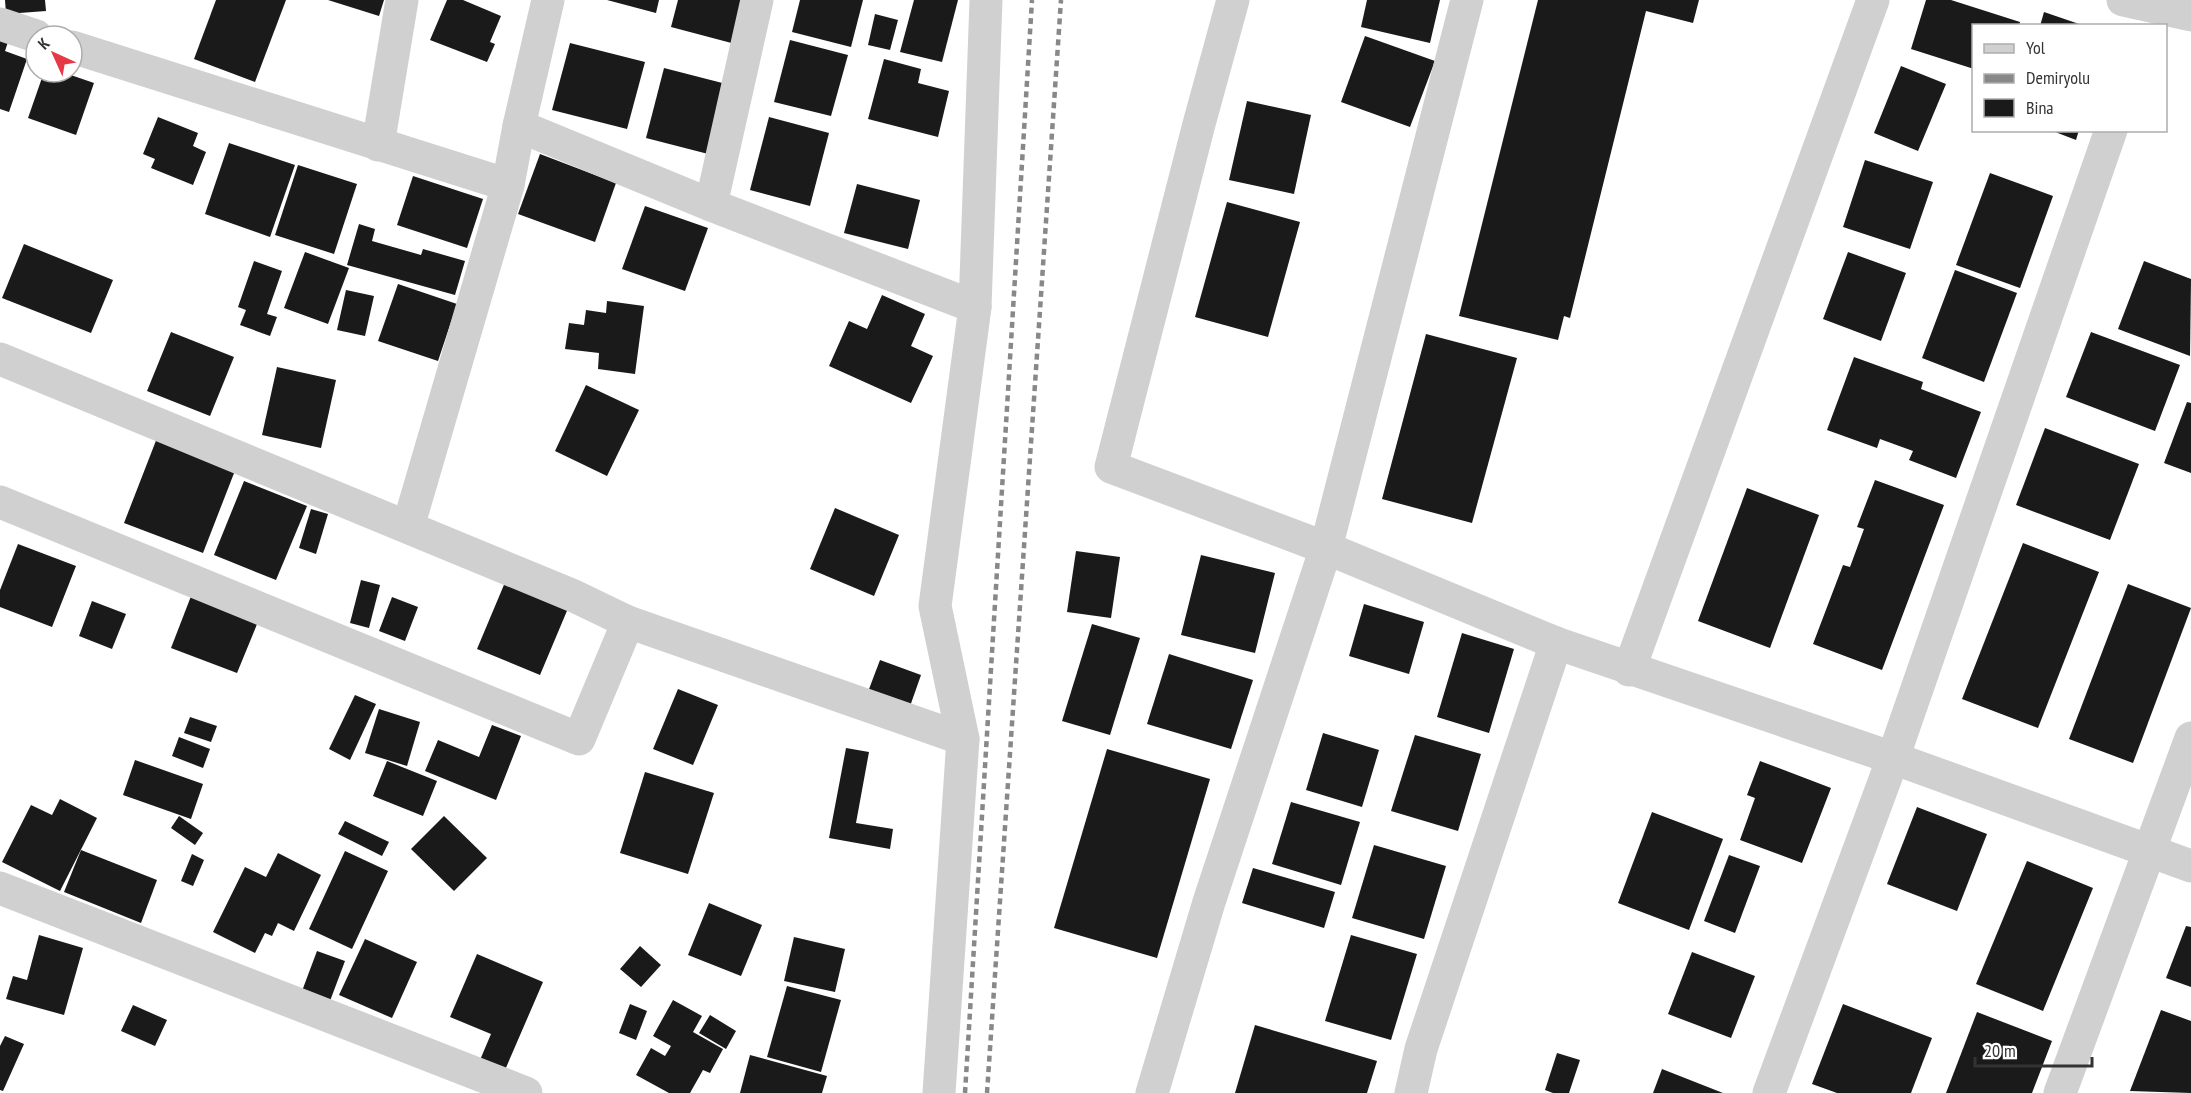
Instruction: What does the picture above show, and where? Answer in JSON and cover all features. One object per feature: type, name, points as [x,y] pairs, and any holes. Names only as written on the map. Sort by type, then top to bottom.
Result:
[{"type":"street","points":[[378,146],[402,0]]},
{"type":"street","points":[[408,527],[508,185],[548,0]]},
{"type":"street","points":[[711,205],[757,0]]},
{"type":"street","points":[[939,1093],[963,739],[935,606],[975,308],[986,0]]},
{"type":"street","points":[[1233,0],[1111,467],[1326,548],[1556,643],[1629,670],[1893,758],[2191,866]]},
{"type":"street","points":[[1152,1093],[1209,902],[1326,548],[1467,0]]},
{"type":"street","points":[[1629,670],[1873,0]]},
{"type":"street","points":[[2142,11],[2191,15]]},
{"type":"street","points":[[0,24],[24,32]]},
{"type":"street","points":[[84,51],[378,146],[508,185]]},
{"type":"street","points":[[519,126],[711,205],[975,308]]},
{"type":"street","points":[[1769,1093],[1893,758],[2110,132]]},
{"type":"street","points":[[0,359],[574,596],[628,622],[963,739]]},
{"type":"street","points":[[0,502],[579,739],[628,622]]},
{"type":"street","points":[[1411,1093],[1421,1049],[1556,643]]},
{"type":"street","points":[[2060,1093],[2191,738]]},
{"type":"street","points":[[0,888],[526,1093]]},
{"type":"building","points":[[5,0],[45,0],[46,11],[6,14]]},
{"type":"building","points":[[216,0],[286,0],[255,82],[194,59]]},
{"type":"building","points":[[328,0],[384,0],[379,16]]},
{"type":"building","points":[[447,0],[463,0],[501,16],[490,42],[495,44],[487,62],[430,40]]},
{"type":"building","points":[[607,0],[659,0],[656,13]]},
{"type":"building","points":[[678,0],[751,0],[739,45],[671,27]]},
{"type":"building","points":[[800,0],[863,0],[851,47],[792,32]]},
{"type":"building","points":[[914,0],[958,0],[942,62],[900,52]]},
{"type":"building","points":[[1367,0],[1440,0],[1430,43],[1361,27]]},
{"type":"building","points":[[1538,0],[1699,0],[1693,23],[1646,11],[1570,318],[1564,316],[1558,340],[1459,316]]},
{"type":"building","points":[[1926,0],[1951,0],[2020,22],[2020,24],[1972,24],[1972,68],[1911,49]]},
{"type":"building","points":[[2044,12],[2079,24],[2041,24]]},
{"type":"building","points":[[875,14],[898,20],[890,50],[868,45]]},
{"type":"building","points":[[1365,36],[1435,61],[1410,127],[1341,102]]},
{"type":"building","points":[[0,39],[8,42],[5,51],[24,58],[24,68],[9,112],[0,109]]},
{"type":"building","points":[[790,40],[848,55],[831,116],[774,102]]},
{"type":"building","points":[[570,43],[645,62],[627,129],[552,110]]},
{"type":"building","points":[[884,59],[921,69],[918,83],[949,91],[938,137],[868,119]]},
{"type":"building","points":[[1901,66],[1946,84],[1918,151],[1874,133]]},
{"type":"building","points":[[664,68],[734,86],[716,156],[646,138]]},
{"type":"building","points":[[84,80],[94,83],[76,135],[28,118],[40,84],[84,84]]},
{"type":"building","points":[[1247,101],[1311,115],[1294,194],[1229,180]]},
{"type":"building","points":[[158,117],[198,133],[193,146],[206,152],[193,185],[151,168],[155,159],[143,154]]},
{"type":"building","points":[[769,117],[829,133],[810,206],[750,190]]},
{"type":"building","points":[[2055,132],[2078,132],[2076,140]]},
{"type":"building","points":[[229,143],[295,165],[270,237],[205,214]]},
{"type":"building","points":[[540,154],[616,183],[595,242],[518,214]]},
{"type":"building","points":[[1865,160],[1933,182],[1910,249],[1843,227]]},
{"type":"building","points":[[298,165],[357,184],[334,254],[275,235]]},
{"type":"building","points":[[1990,173],[2053,196],[2020,288],[1956,265]]},
{"type":"building","points":[[413,176],[483,199],[467,248],[397,225]]},
{"type":"building","points":[[857,184],[920,200],[908,249],[844,233]]},
{"type":"building","points":[[1227,202],[1300,222],[1268,337],[1195,317]]},
{"type":"building","points":[[645,206],[708,228],[685,291],[622,269]]},
{"type":"building","points":[[359,224],[375,229],[372,241],[421,255],[423,249],[465,261],[455,295],[347,265]]},
{"type":"building","points":[[24,244],[113,280],[91,333],[2,298]]},
{"type":"building","points":[[305,252],[349,268],[328,324],[284,308]]},
{"type":"building","points":[[1848,252],[1906,273],[1881,341],[1823,319]]},
{"type":"building","points":[[254,261],[282,271],[267,314],[277,317],[270,336],[240,325],[246,310],[238,307]]},
{"type":"building","points":[[2144,261],[2191,279],[2190,356],[2118,329]]},
{"type":"building","points":[[1955,270],[2017,293],[1984,382],[1922,358]]},
{"type":"building","points":[[398,284],[457,304],[438,361],[378,341]]},
{"type":"building","points":[[346,290],[374,296],[365,336],[337,330]]},
{"type":"building","points":[[882,295],[925,314],[911,346],[933,356],[911,403],[829,366],[849,321],[867,329]]},
{"type":"building","points":[[607,301],[644,306],[635,374],[598,369],[599,353],[565,349],[569,323],[584,325],[586,310],[606,313]]},
{"type":"building","points":[[171,332],[234,357],[210,416],[147,391]]},
{"type":"building","points":[[2091,332],[2180,365],[2155,431],[2066,397]]},
{"type":"building","points":[[1426,334],[1517,358],[1472,523],[1382,499]]},
{"type":"building","points":[[1854,357],[1923,382],[1921,389],[1981,412],[1956,478],[1909,460],[1913,451],[1880,439],[1877,448],[1827,430]]},
{"type":"building","points":[[277,367],[336,380],[321,448],[262,435]]},
{"type":"building","points":[[586,385],[639,410],[607,476],[555,451]]},
{"type":"building","points":[[2187,402],[2191,403],[2191,473],[2164,463]]},
{"type":"building","points":[[2045,428],[2139,464],[2110,540],[2016,505]]},
{"type":"building","points":[[157,438],[236,468],[203,553],[124,523]]},
{"type":"building","points":[[1875,480],[1944,505],[1882,670],[1813,644],[1843,565],[1850,567],[1864,529],[1857,527]]},
{"type":"building","points":[[244,481],[307,506],[276,580],[214,555]]},
{"type":"building","points":[[1747,488],[1819,515],[1770,648],[1698,621]]},
{"type":"building","points":[[835,508],[899,535],[874,596],[810,569]]},
{"type":"building","points":[[311,509],[328,514],[316,554],[299,548]]},
{"type":"building","points":[[2023,543],[2099,572],[2038,728],[1962,699]]},
{"type":"building","points":[[18,544],[76,566],[52,627],[0,607],[0,590]]},
{"type":"building","points":[[1076,551],[1120,557],[1111,618],[1067,612]]},
{"type":"building","points":[[1201,555],[1275,573],[1255,653],[1181,635]]},
{"type":"building","points":[[361,580],[380,585],[369,628],[350,623]]},
{"type":"building","points":[[506,580],[569,606],[540,675],[477,649]]},
{"type":"building","points":[[2128,584],[2191,608],[2133,763],[2069,739]]},
{"type":"building","points":[[193,591],[260,617],[237,673],[171,648]]},
{"type":"building","points":[[392,597],[418,607],[405,641],[379,631]]},
{"type":"building","points":[[92,601],[126,614],[112,649],[79,636]]},
{"type":"building","points":[[1364,604],[1424,622],[1409,674],[1349,656]]},
{"type":"building","points":[[1092,624],[1140,638],[1110,735],[1062,721]]},
{"type":"building","points":[[1462,633],[1514,649],[1489,733],[1437,717]]},
{"type":"building","points":[[1169,654],[1253,680],[1231,749],[1147,724]]},
{"type":"building","points":[[880,660],[921,675],[908,712],[866,697]]},
{"type":"building","points":[[678,689],[718,705],[693,765],[653,749]]},
{"type":"building","points":[[355,695],[376,704],[350,760],[329,749]]},
{"type":"building","points":[[379,709],[420,722],[407,766],[365,753]]},
{"type":"building","points":[[190,717],[217,726],[211,742],[184,733]]},
{"type":"building","points":[[492,725],[521,736],[496,800],[425,771],[438,740],[479,757]]},
{"type":"building","points":[[1323,733],[1379,750],[1362,807],[1306,790]]},
{"type":"building","points":[[1415,735],[1481,754],[1458,831],[1391,811]]},
{"type":"building","points":[[179,737],[210,749],[203,768],[172,756]]},
{"type":"building","points":[[846,748],[869,752],[856,823],[893,829],[890,849],[829,838]]},
{"type":"building","points":[[1107,749],[1210,779],[1157,958],[1054,928]]},
{"type":"building","points":[[135,760],[203,784],[191,819],[123,795]]},
{"type":"building","points":[[387,761],[437,781],[423,816],[373,796]]},
{"type":"building","points":[[1760,761],[1831,788],[1802,863],[1740,840],[1755,798],[1747,795]]},
{"type":"building","points":[[645,772],[714,793],[688,874],[620,853]]},
{"type":"building","points":[[60,799],[97,818],[60,891],[2,862],[31,805],[52,815]]},
{"type":"building","points":[[1291,802],[1360,822],[1341,885],[1272,864]]},
{"type":"building","points":[[1917,807],[1987,834],[1957,911],[1887,884]]},
{"type":"building","points":[[1652,812],[1723,839],[1689,930],[1618,903]]},
{"type":"building","points":[[179,816],[203,833],[195,845],[171,828]]},
{"type":"building","points":[[444,816],[487,858],[454,891],[411,849]]},
{"type":"building","points":[[345,821],[389,842],[382,856],[338,834]]},
{"type":"building","points":[[1374,845],[1446,866],[1424,939],[1352,918]]},
{"type":"building","points":[[81,850],[157,880],[141,923],[64,892]]},
{"type":"building","points":[[345,851],[388,871],[352,949],[309,929]]},
{"type":"building","points":[[278,853],[321,875],[294,931],[278,923],[272,936],[265,933],[255,953],[213,932],[245,867],[266,877]]},
{"type":"building","points":[[192,854],[204,860],[193,886],[181,881]]},
{"type":"building","points":[[1729,855],[1760,866],[1735,933],[1704,921]]},
{"type":"building","points":[[2027,861],[2093,888],[2043,1011],[1976,984]]},
{"type":"building","points":[[1253,868],[1335,892],[1324,928],[1242,903]]},
{"type":"building","points":[[709,903],[762,925],[741,976],[688,955]]},
{"type":"building","points":[[2186,926],[2191,927],[2191,987],[2166,978]]},
{"type":"building","points":[[39,935],[83,948],[64,1015],[6,999],[13,976],[27,980]]},
{"type":"building","points":[[1351,935],[1417,954],[1391,1040],[1325,1021]]},
{"type":"building","points":[[794,937],[845,949],[835,992],[784,981]]},
{"type":"building","points":[[365,939],[417,962],[392,1018],[339,995]]},
{"type":"building","points":[[640,946],[661,965],[641,987],[620,969]]},
{"type":"building","points":[[317,951],[345,961],[330,1001],[302,991]]},
{"type":"building","points":[[1692,952],[1755,976],[1731,1038],[1668,1014]]},
{"type":"building","points":[[477,954],[543,982],[505,1070],[480,1060],[491,1034],[450,1017]]},
{"type":"building","points":[[787,986],[841,1000],[821,1072],[767,1057]]},
{"type":"building","points":[[673,1000],[702,1016],[693,1032],[723,1049],[710,1073],[703,1070],[690,1093],[669,1093],[636,1075],[651,1048],[665,1056],[671,1046],[653,1036]]},
{"type":"building","points":[[630,1004],[647,1011],[636,1040],[619,1033]]},
{"type":"building","points":[[1843,1004],[1932,1038],[1911,1093],[1837,1093],[1812,1084]]},
{"type":"building","points":[[133,1005],[167,1020],[155,1046],[121,1031]]},
{"type":"building","points":[[2161,1010],[2191,1021],[2191,1093],[2130,1091]]},
{"type":"building","points":[[1977,1012],[2052,1041],[2032,1093],[1946,1093]]},
{"type":"building","points":[[710,1015],[736,1031],[726,1049],[699,1033]]},
{"type":"building","points":[[1255,1025],[1377,1061],[1367,1093],[1235,1093]]},
{"type":"building","points":[[5,1036],[24,1044],[3,1091],[0,1090],[0,1046]]},
{"type":"building","points":[[1557,1053],[1580,1060],[1569,1093],[1553,1093],[1545,1090]]},
{"type":"building","points":[[750,1055],[827,1076],[822,1093],[740,1093]]},
{"type":"building","points":[[1662,1069],[1723,1093],[1653,1093]]},
{"type":"railway","points":[[965,1093],[1032,0]]},
{"type":"railway","points":[[987,1093],[1061,0]]}]
